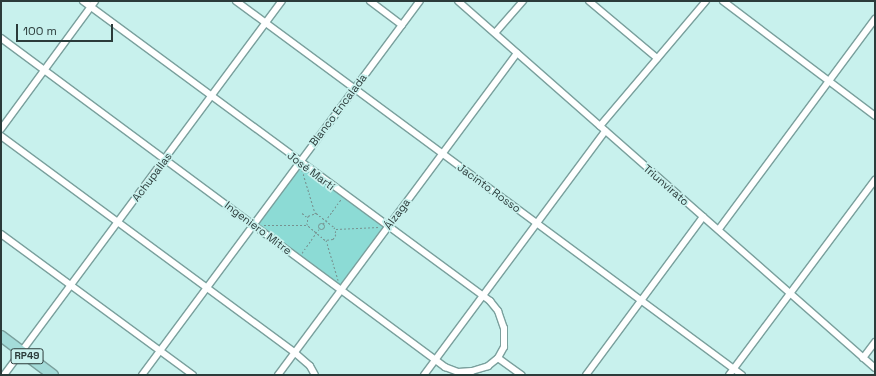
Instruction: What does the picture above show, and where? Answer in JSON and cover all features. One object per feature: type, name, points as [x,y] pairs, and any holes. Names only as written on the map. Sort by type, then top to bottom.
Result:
[{"type":"main road","name":"RP49","points":[[1,336],[53,375]]},
{"type":"street","name":"José Martí","points":[[83,1],[387,227],[483,296],[494,306],[502,319],[504,347],[498,358]]},
{"type":"street","points":[[1,129],[95,1]]},
{"type":"street","name":"Jacinto Rosso","points":[[236,1],[742,375]]},
{"type":"street","name":"Achupallas","points":[[4,375],[282,1]]},
{"type":"street","points":[[370,1],[402,25]]},
{"type":"street","name":"Blanco Encalada","points":[[142,375],[420,1]]},
{"type":"street","name":"Triunvirato","points":[[458,1],[875,368]]},
{"type":"street","points":[[495,33],[523,1]]},
{"type":"street","points":[[589,1],[657,58]]},
{"type":"street","points":[[600,126],[706,1]]},
{"type":"street","points":[[722,1],[875,116]]},
{"type":"street","points":[[719,230],[875,19]]},
{"type":"street","name":"Ingeniero Mitre","points":[[1,38],[435,360],[453,370],[466,372],[480,369],[498,358]]},
{"type":"street","name":"Álzaga","points":[[278,375],[517,53]]},
{"type":"street","points":[[424,375],[605,131]]},
{"type":"street","points":[[1,136],[294,352],[310,366],[315,375]]},
{"type":"street","points":[[729,375],[875,180]]},
{"type":"street","points":[[586,375],[704,217]]},
{"type":"street","points":[[1,234],[193,375]]},
{"type":"street","points":[[864,358],[875,342]]},
{"type":"street","points":[[498,358],[521,375]]},
{"type":"path","points":[[299,162],[316,213],[335,229],[387,227]]},
{"type":"path","points":[[298,259],[316,233],[323,228],[323,224],[344,195]]},
{"type":"path","points":[[302,213],[308,217]]},
{"type":"path","points":[[308,217],[316,213]]},
{"type":"path","points":[[307,225],[308,217]]},
{"type":"path","points":[[320,229],[319,224],[323,224]]},
{"type":"path","points":[[253,225],[307,225],[326,240],[340,290]]},
{"type":"path","points":[[326,240],[334,237],[335,229]]},
{"type":"shaded area","points":[[299,162],[387,227],[341,290],[253,225]]}]
